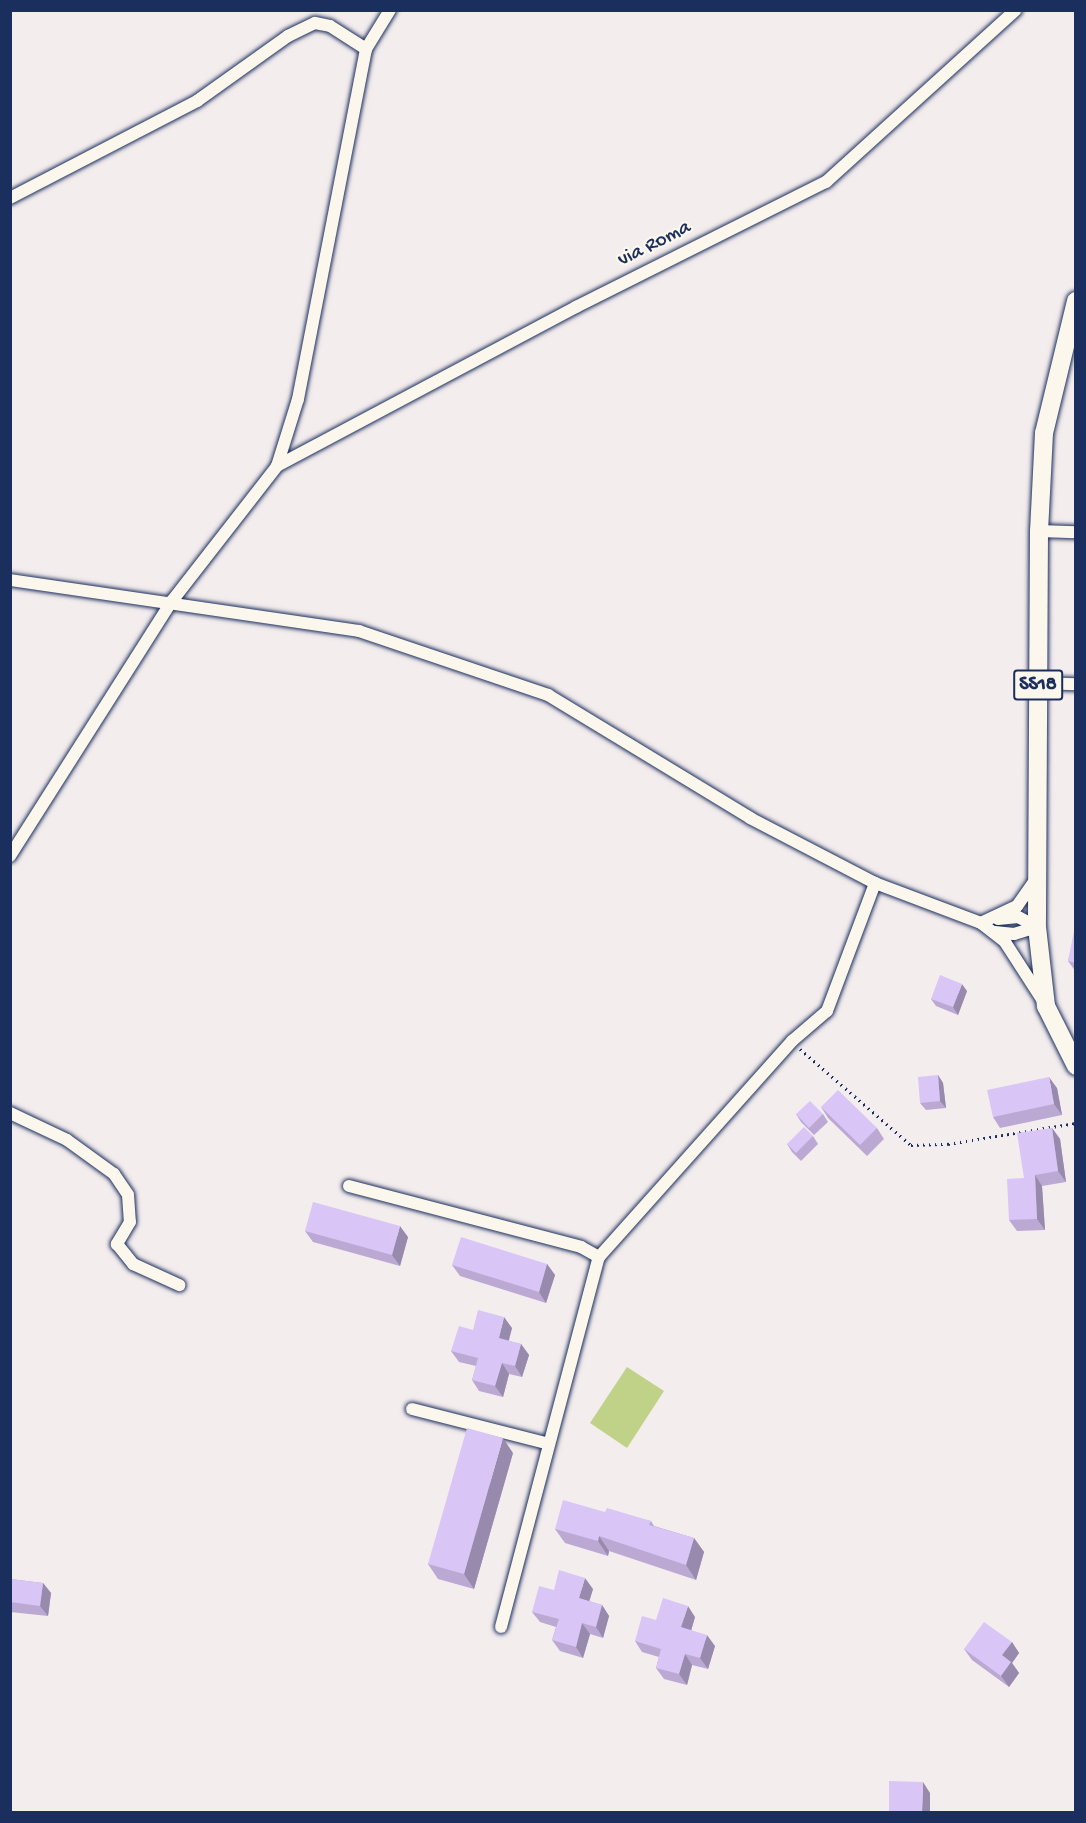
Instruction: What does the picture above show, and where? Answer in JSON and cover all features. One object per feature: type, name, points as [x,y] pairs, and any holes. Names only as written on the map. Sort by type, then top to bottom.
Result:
[{"type":"main road","name":"SS18","points":[[1076,301],[1044,433],[1040,531],[1037,878],[1037,927],[1046,1006],[1076,1066]]},
{"type":"street","points":[[10,856],[172,601],[277,466],[298,399],[366,49],[390,10]]},
{"type":"street","name":"via Roma","points":[[277,466],[576,307],[826,182],[1016,10]]},
{"type":"street","points":[[10,198],[197,101],[288,36],[315,22],[330,26],[366,49]]},
{"type":"street","points":[[1040,531],[1076,532]]},
{"type":"street","points":[[10,580],[172,601],[359,631],[548,694],[750,818],[875,884],[1014,934],[1037,927]]},
{"type":"street","points":[[1038,683],[1076,684]]},
{"type":"street","points":[[989,924],[1017,906],[1037,878]]},
{"type":"street","points":[[501,1627],[599,1257],[792,1041],[828,1011],[875,884]]},
{"type":"street","points":[[989,924],[1015,954],[1046,1006]]},
{"type":"street","points":[[10,1113],[67,1140],[114,1174],[128,1195],[130,1222],[117,1244],[133,1264],[179,1285]]},
{"type":"street","points":[[349,1186],[581,1247],[599,1257]]},
{"type":"street","points":[[412,1409],[549,1444]]},
{"type":"path","points":[[792,1041],[911,1145],[948,1144],[1076,1123]]},
{"type":"green space","points":[[627,1367],[664,1391],[627,1448],[590,1423]]},
{"type":"building","points":[[1074,931],[1076,931],[1076,963],[1068,961]]},
{"type":"building","points":[[940,975],[962,984],[953,1007],[931,999]]},
{"type":"building","points":[[938,1075],[940,1101],[920,1103],[918,1077]]},
{"type":"building","points":[[1049,1077],[1054,1104],[993,1117],[987,1090]]},
{"type":"building","points":[[838,1090],[877,1128],[860,1145],[821,1107]]},
{"type":"building","points":[[810,1101],[823,1114],[809,1128],[796,1114]]},
{"type":"building","points":[[804,1127],[813,1136],[796,1153],[787,1144]]},
{"type":"building","points":[[1052,1128],[1058,1171],[1035,1175],[1037,1219],[1009,1220],[1007,1179],[1024,1178],[1017,1133]]},
{"type":"building","points":[[313,1202],[400,1226],[392,1255],[305,1231]]},
{"type":"building","points":[[461,1237],[547,1264],[539,1292],[452,1265]]},
{"type":"building","points":[[478,1310],[504,1317],[499,1338],[521,1344],[515,1366],[502,1363],[495,1386],[472,1380],[478,1358],[451,1351],[459,1326],[473,1330]]},
{"type":"building","points":[[467,1428],[503,1438],[464,1574],[428,1564]]},
{"type":"building","points":[[563,1500],[605,1512],[607,1508],[651,1521],[649,1525],[694,1538],[686,1565],[599,1536],[598,1541],[555,1529]]},
{"type":"building","points":[[559,1570],[585,1578],[579,1598],[602,1605],[596,1627],[582,1623],[576,1647],[552,1640],[559,1619],[532,1612],[539,1586],[554,1590]]},
{"type":"building","points":[[10,1579],[43,1583],[40,1606],[10,1602]]},
{"type":"building","points":[[663,1598],[688,1606],[681,1627],[707,1635],[700,1658],[685,1654],[679,1674],[656,1668],[661,1649],[635,1641],[642,1616],[656,1620]]},
{"type":"building","points":[[984,1622],[1012,1642],[1002,1655],[1011,1662],[1001,1676],[964,1649]]},
{"type":"building","points":[[889,1781],[923,1782],[922,1812],[889,1812]]}]
